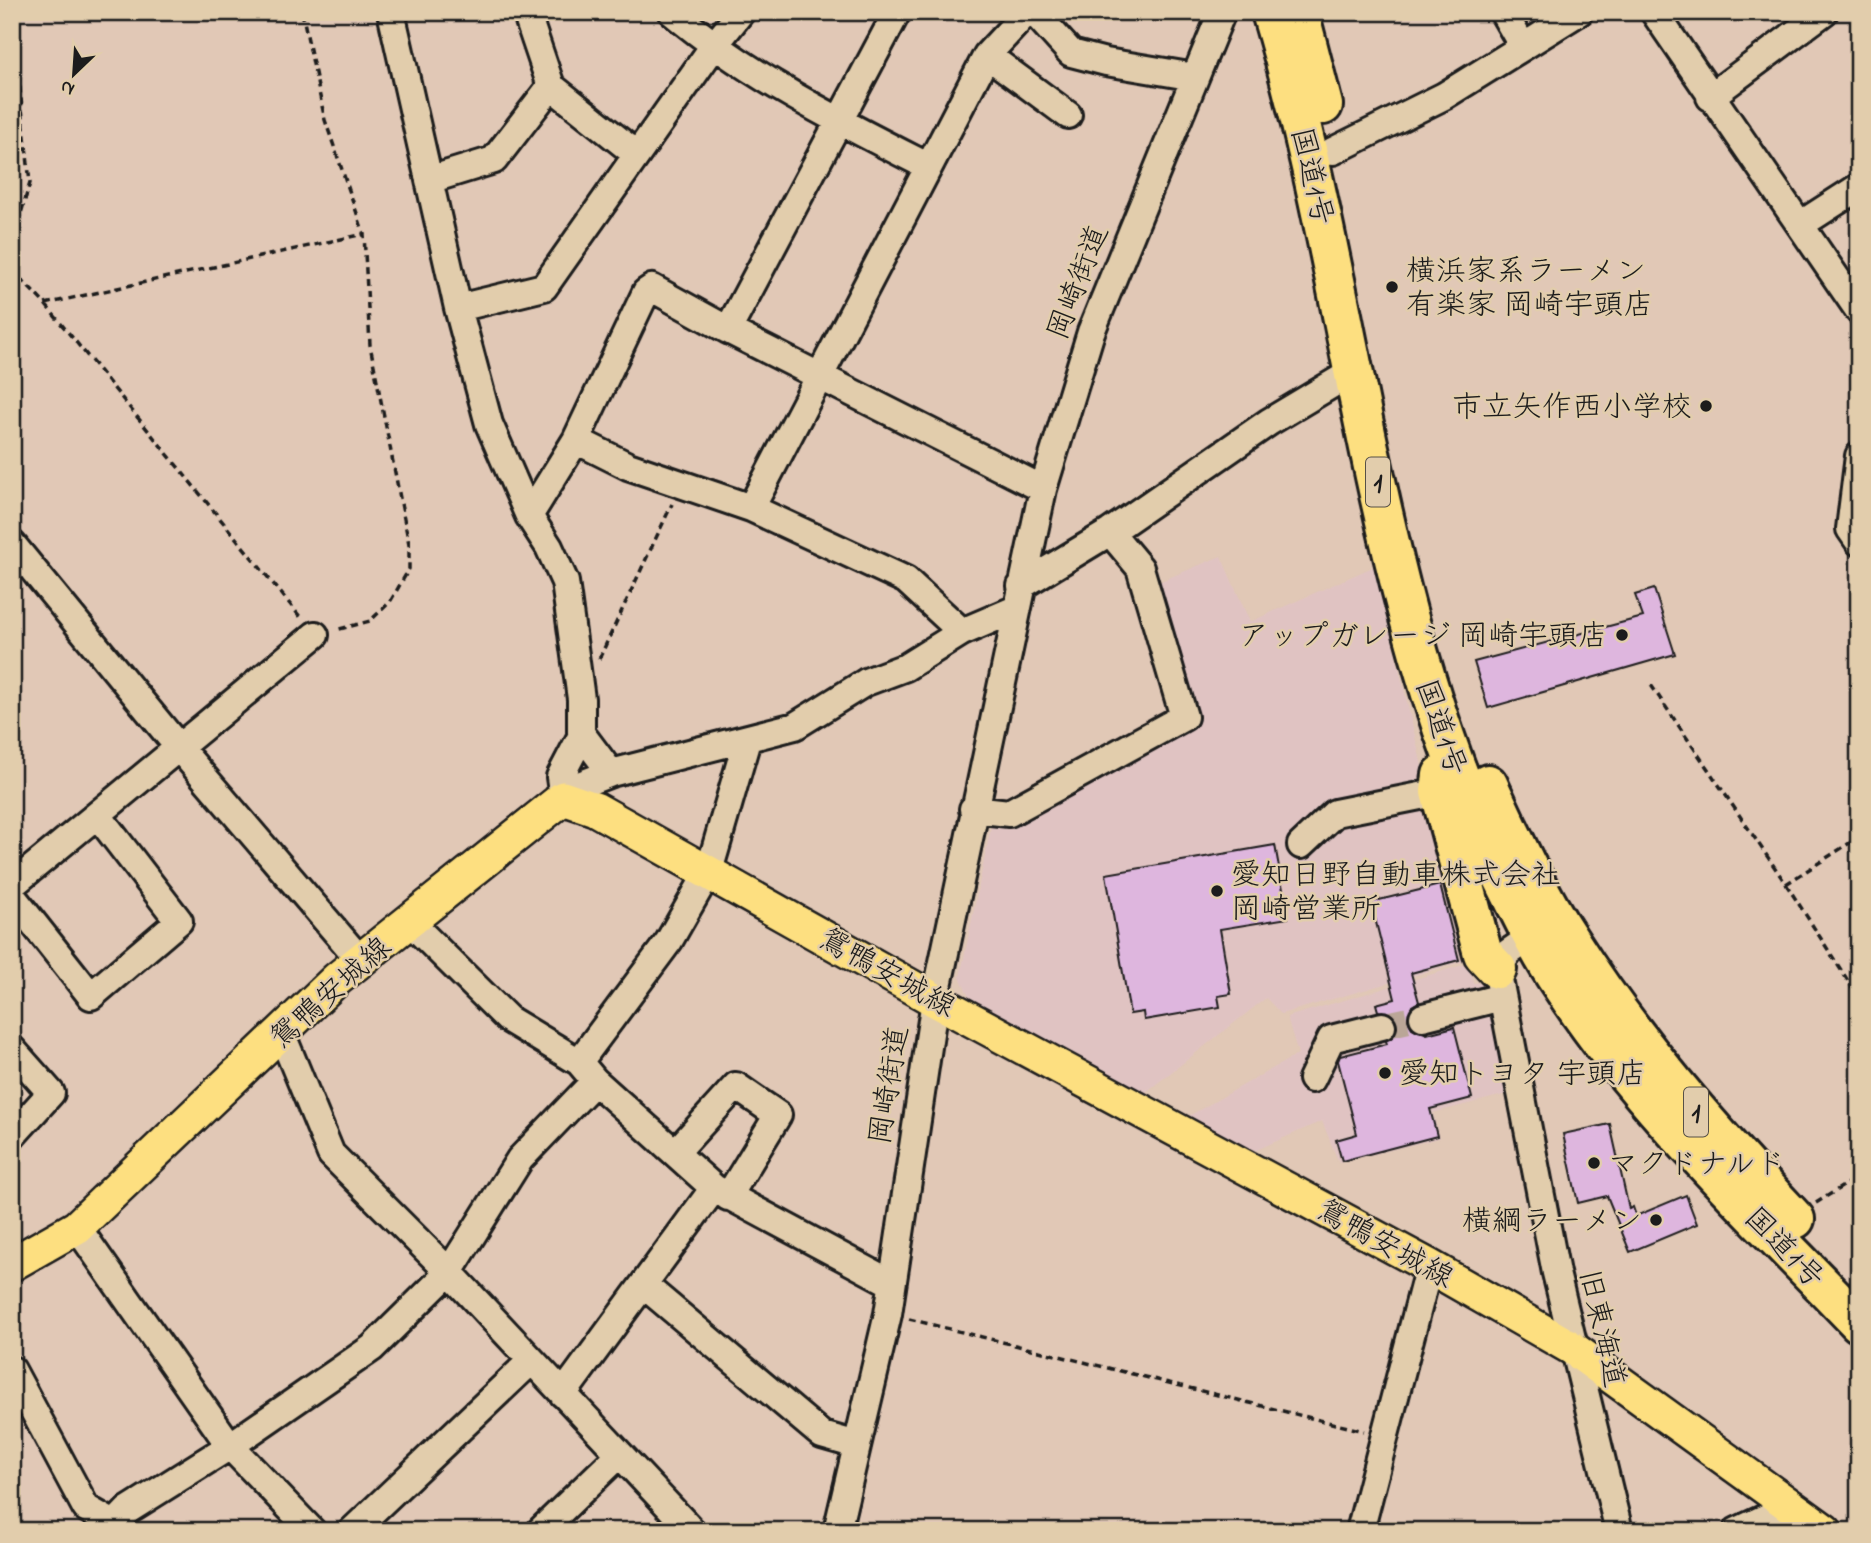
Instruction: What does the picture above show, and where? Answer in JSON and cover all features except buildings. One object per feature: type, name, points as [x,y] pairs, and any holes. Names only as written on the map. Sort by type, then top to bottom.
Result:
[{"type":"highway","name":"国道1号","points":[[1271,12],[1311,162],[1396,567],[1421,670],[1445,744],[1481,832],[1544,928],[1665,1075],[1793,1217],[1859,1285]]},
{"type":"highway","name":"国道1号","points":[[1299,12],[1333,151],[1427,607],[1461,728],[1502,816],[1544,928],[1589,1024],[1688,1147],[1859,1323]]},
{"type":"highway","points":[[1445,744],[1440,792],[1483,954],[1499,983]]},
{"type":"main road","name":"鴛鴨安城線","points":[[12,1264],[77,1227],[282,1035],[337,979],[563,798],[595,809],[709,871],[935,1000],[1429,1266],[1573,1348],[1825,1531]]},
{"type":"street","points":[[391,12],[458,308],[489,424],[529,516],[549,547],[565,582],[581,699],[582,734],[559,777],[563,798]]},
{"type":"street","points":[[526,12],[551,86],[636,154]]},
{"type":"street","points":[[672,12],[713,47],[839,122],[927,166]]},
{"type":"street","points":[[458,308],[544,287],[636,154],[741,12]]},
{"type":"street","points":[[729,330],[897,12]]},
{"type":"street","points":[[751,508],[987,55],[1027,12]]},
{"type":"street","points":[[1034,12],[1071,53],[1106,62],[1195,77]]},
{"type":"street","name":"岡崎街道","points":[[837,1531],[888,1314],[935,1000],[973,809],[1043,489],[1091,332],[1222,12]]},
{"type":"street","points":[[1503,12],[1522,45]]},
{"type":"street","points":[[1333,151],[1444,96],[1579,12]]},
{"type":"street","points":[[1654,12],[1859,311]]},
{"type":"street","points":[[1710,97],[1824,12]]},
{"type":"street","points":[[987,55],[1069,115]]},
{"type":"street","points":[[429,180],[494,160],[551,86]]},
{"type":"street","points":[[1800,225],[1859,187]]},
{"type":"street","points":[[529,516],[576,440],[646,292],[652,288],[729,330],[1043,489]]},
{"type":"street","points":[[563,798],[574,787],[611,773],[796,726],[866,682],[906,667],[1019,597],[1269,422],[1354,371]]},
{"type":"street","points":[[576,440],[628,466],[751,508],[906,580],[962,632]]},
{"type":"street","points":[[1859,456],[1850,529],[1859,542]]},
{"type":"street","points":[[973,809],[1009,813],[1184,717],[1140,568],[1110,532]]},
{"type":"street","points":[[12,544],[180,749],[361,961]]},
{"type":"street","points":[[12,885],[99,817],[315,635]]},
{"type":"street","points":[[582,734],[611,773]]},
{"type":"street","points":[[12,1370],[86,1508],[111,1527],[128,1510],[230,1446],[372,1348],[449,1272],[520,1159],[587,1072],[669,941],[709,871],[747,740]]},
{"type":"street","points":[[1301,845],[1335,813],[1440,792]]},
{"type":"street","points":[[12,896],[91,996],[179,921],[99,817]]},
{"type":"street","points":[[409,921],[508,1019],[587,1072],[721,1193],[891,1283]]},
{"type":"street","points":[[1423,1017],[1499,983],[1509,952],[1544,928]]},
{"type":"street","name":"旧東海道","points":[[1499,983],[1573,1348],[1619,1531]]},
{"type":"street","points":[[1312,1079],[1331,1039],[1382,1026]]},
{"type":"street","points":[[282,1035],[331,1154],[449,1272],[530,1362],[692,1531]]},
{"type":"street","points":[[12,1049],[51,1093],[12,1136]]},
{"type":"street","points":[[563,1394],[645,1286],[721,1193],[778,1115],[736,1086],[675,1153]]},
{"type":"street","points":[[77,1227],[230,1446],[312,1531]]},
{"type":"street","points":[[1360,1531],[1429,1266]]},
{"type":"street","points":[[645,1286],[822,1435],[857,1445]]},
{"type":"street","points":[[352,1531],[530,1362]]},
{"type":"street","points":[[540,1531],[619,1455]]},
{"type":"street","points":[[1737,1531],[1791,1506]]},
{"type":"path","points":[[12,270],[45,304],[315,635],[370,621],[390,602],[409,569],[404,509],[370,345],[364,234],[326,120],[302,12]]},
{"type":"path","points":[[12,15],[30,183],[12,244]]},
{"type":"path","points":[[45,304],[364,234]]},
{"type":"path","points":[[581,699],[682,483]]},
{"type":"path","points":[[1651,685],[1786,884],[1859,998]]},
{"type":"path","points":[[1786,884],[1859,837]]},
{"type":"path","points":[[1793,1217],[1859,1176]]},
{"type":"path","points":[[888,1314],[1383,1436]]},
{"type":"shaded area","name":"愛知日野自動車株式会社 岡崎営業所","points":[[1221,556],[1250,622],[1375,566],[1422,766],[1475,958],[1281,1014],[1266,998],[1141,1096],[973,1006],[960,977],[992,822],[1195,723],[1159,582]]},
{"type":"shaded area","name":"愛知トヨタ 宇頭店","points":[[1470,963],[1473,983],[1485,982],[1511,1093],[1433,1113],[1439,1138],[1339,1163],[1322,1121],[1243,1156],[1180,1121],[1298,1054],[1287,1017]]},
{"type":"tunnel","points":[[1382,1026],[1423,1017]]},
{"type":"place","name":"横浜家系ラーメン 有楽家 岡崎宇頭店","points":[[1392,287]]},
{"type":"place","name":"市立矢作西小学校","points":[[1706,406]]},
{"type":"place","name":"アップガレージ 岡崎宇頭店","points":[[1622,635]]},
{"type":"place","name":"愛知日野自動車株式会社 岡崎営業所","points":[[1217,891]]},
{"type":"place","name":"愛知トヨタ 宇頭店","points":[[1385,1073]]},
{"type":"place","name":"マクドナルド","points":[[1594,1163]]},
{"type":"place","name":"横綱ラーメン","points":[[1656,1220]]}]
